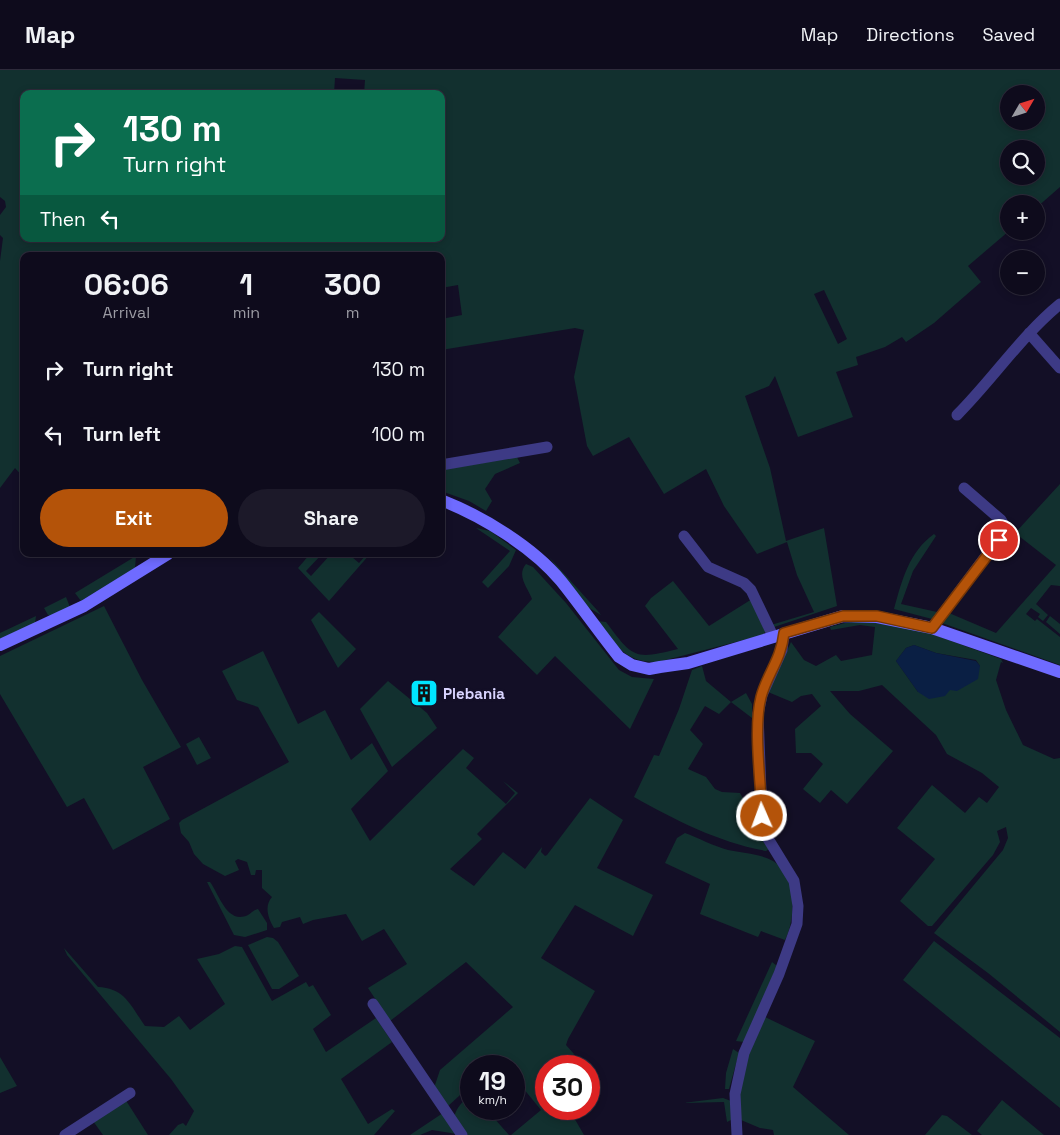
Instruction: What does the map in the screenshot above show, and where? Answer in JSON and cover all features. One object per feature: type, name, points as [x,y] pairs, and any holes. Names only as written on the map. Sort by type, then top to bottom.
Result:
[{"type":"street","points":[[957,415],[1029,333],[1060,304]]},
{"type":"street","points":[[1029,333],[1060,368]]},
{"type":"street","points":[[445,464],[547,448]]},
{"type":"street","points":[[932,628],[1006,529],[1001,520],[964,488]]},
{"type":"street","points":[[445,502],[470,513],[495,528],[538,560],[560,580],[619,657],[632,665],[649,669],[688,663],[843,616],[877,616],[932,628],[1060,672]]},
{"type":"street","points":[[684,536],[708,567],[744,583],[779,635],[782,650],[762,695],[758,714],[762,816],[767,837],[794,881],[798,906],[797,924],[779,974],[744,1053],[735,1094],[736,1135]]},
{"type":"street","points":[[0,645],[84,606],[163,557]]},
{"type":"street","points":[[373,1004],[462,1135]]},
{"type":"street","points":[[65,1135],[130,1093]]},
{"type":"green space","points":[[0,70],[1060,70],[1060,187],[1045,200],[1045,195],[1000,195],[1000,239],[968,266],[981,282],[934,323],[906,342],[902,337],[885,347],[856,357],[858,365],[836,372],[853,417],[798,437],[775,376],[769,386],[745,396],[770,468],[786,541],[824,528],[837,606],[774,627],[771,625],[814,612],[797,575],[787,542],[757,554],[724,506],[706,469],[664,494],[629,437],[593,456],[587,446],[574,377],[584,330],[575,328],[445,349],[445,318],[462,315],[458,285],[445,287],[445,252],[20,252],[20,474],[15,468],[0,488],[0,261],[3,238],[0,235],[0,215],[6,207],[5,201],[0,197]],"holes":[[[824,290],[847,339],[838,344],[814,294]]]},
{"type":"green space","points":[[517,457],[520,463],[495,474],[485,489],[492,501],[486,511],[469,501],[445,492],[445,469]]},
{"type":"green space","points":[[1060,484],[1060,586],[1051,585],[1036,604],[1048,615],[1043,621],[1038,617],[1040,614],[1031,608],[1026,614],[1035,621],[1037,619],[1060,637],[1060,665],[942,623],[949,613],[996,633],[1056,565],[1015,533]]},
{"type":"green space","points":[[476,528],[490,531],[516,550],[509,566],[488,588],[482,582],[510,551]]},
{"type":"green space","points":[[934,534],[936,536],[913,571],[901,604],[937,612],[932,619],[894,609],[912,558],[925,541]]},
{"type":"green space","points":[[136,557],[135,568],[81,601],[75,593]]},
{"type":"green space","points":[[307,557],[319,557],[306,571],[311,576],[328,557],[352,557],[359,563],[364,557],[367,557],[329,601],[298,568]]},
{"type":"green space","points":[[549,557],[597,610],[601,615],[586,606]]},
{"type":"green space","points":[[526,564],[533,567],[566,603],[619,670],[632,677],[654,679],[630,729],[555,656],[537,675],[498,637],[532,599],[522,577],[523,568]]},
{"type":"green space","points":[[673,581],[709,626],[752,599],[767,629],[763,635],[658,662],[647,662],[629,656],[616,645],[597,621],[606,622],[622,643],[636,653],[643,655],[678,649],[645,606],[651,598]]},
{"type":"green space","points":[[66,597],[70,607],[51,616],[48,615],[44,608]]},
{"type":"green space","points":[[104,606],[142,680],[181,747],[143,767],[170,819],[113,850],[84,798],[67,807],[0,694],[0,656]]},
{"type":"green space","points":[[319,612],[356,649],[338,668],[311,620]]},
{"type":"green space","points":[[36,616],[35,623],[0,639],[0,633]]},
{"type":"green space","points":[[1050,616],[1060,624],[1060,634],[1046,622]]},
{"type":"green space","points":[[863,621],[918,629],[1001,659],[1003,663],[1001,662],[996,680],[1006,710],[1023,745],[1054,759],[1060,758],[1060,1032],[988,973],[934,933],[1003,850],[1008,838],[1006,827],[997,831],[1000,842],[993,855],[932,926],[928,926],[900,901],[935,859],[897,828],[932,785],[965,813],[979,797],[987,803],[999,787],[982,773],[947,754],[936,735],[882,685],[859,691],[830,691],[850,714],[893,751],[847,804],[831,790],[820,803],[803,789],[823,764],[811,753],[796,753],[795,729],[821,706],[812,694],[801,696],[792,702],[768,692],[791,642],[804,660],[816,666],[836,655],[841,661],[872,655],[875,627],[860,625],[831,630],[830,627]],"holes":[[[914,645],[936,653],[976,660],[980,666],[950,690],[918,692],[896,661],[906,648]]]},
{"type":"green space","points":[[263,651],[298,724],[325,710],[351,760],[372,743],[388,771],[351,809],[370,841],[463,749],[474,758],[466,768],[506,804],[515,793],[503,781],[518,793],[477,834],[482,839],[450,869],[474,886],[503,852],[525,869],[542,847],[541,852],[545,856],[547,855],[590,798],[623,820],[597,868],[653,895],[633,936],[575,905],[541,958],[595,991],[568,1039],[566,1045],[573,1055],[535,1055],[535,1103],[525,1090],[525,1055],[460,1055],[460,1095],[447,1107],[434,1088],[440,1070],[513,1007],[466,962],[390,1021],[368,988],[407,964],[384,929],[362,941],[346,914],[313,920],[303,924],[300,917],[282,922],[280,927],[274,928],[268,912],[268,904],[272,897],[262,888],[262,870],[256,870],[255,875],[251,875],[247,862],[238,859],[235,861],[239,870],[225,876],[203,864],[194,854],[189,842],[181,833],[179,823],[182,820],[289,762],[258,707],[237,700],[222,671]]},
{"type":"green space","points":[[702,666],[706,681],[731,702],[719,714],[705,706],[690,730],[703,744],[688,769],[706,777],[715,789],[722,792],[740,793],[750,811],[759,820],[769,849],[766,851],[731,842],[698,830],[634,797],[654,755],[659,756],[679,709],[692,670]]},
{"type":"green space","points":[[388,681],[427,713],[437,728],[392,767],[360,709]]},
{"type":"green space","points":[[746,693],[752,704],[752,718],[731,702]]},
{"type":"green space","points":[[199,737],[211,758],[197,765],[186,744]]},
{"type":"green space","points":[[685,833],[728,850],[768,859],[781,868],[787,876],[792,898],[791,921],[785,940],[761,931],[758,937],[700,914],[710,884],[665,863],[677,838]]},
{"type":"green space","points":[[207,882],[210,882],[224,907],[234,916],[248,915],[258,909],[267,923],[267,930],[245,937],[234,935]]},
{"type":"green space","points":[[267,937],[273,938],[278,942],[299,976],[279,989],[272,989],[248,945]]},
{"type":"green space","points":[[934,941],[1060,1038],[1060,1108],[903,980]]},
{"type":"green space","points":[[235,946],[242,947],[272,1001],[306,982],[309,987],[313,985],[331,1015],[313,1029],[326,1052],[376,1018],[392,1042],[341,1079],[368,1124],[392,1109],[395,1111],[374,1135],[169,1135],[178,1125],[183,1123],[186,1126],[194,1111],[171,1079],[67,955],[64,948],[98,987],[115,991],[126,999],[145,1026],[164,1027],[179,1016],[190,1030],[225,1004],[197,959],[219,954]]},
{"type":"green space","points":[[772,962],[777,966],[744,1042],[736,1041]]},
{"type":"green space","points":[[765,1017],[815,1041],[793,1087],[849,1135],[774,1135],[773,1130],[760,1128],[741,1120],[739,1093],[744,1067]]},
{"type":"green space","points":[[733,1049],[739,1053],[729,1089],[725,1089],[726,1073]]},
{"type":"green space","points":[[0,1057],[17,1086],[0,1093]]},
{"type":"green space","points":[[723,1098],[731,1101],[731,1120],[727,1122],[724,1102],[683,1103]]},
{"type":"green space","points":[[125,1099],[148,1135],[103,1135],[93,1121]]},
{"type":"green space","points":[[1002,1100],[1044,1135],[982,1135],[977,1131]]},
{"type":"green space","points":[[460,1105],[460,1120],[496,1120],[509,1135],[465,1135],[454,1118]]},
{"type":"green space","points":[[443,1113],[457,1134],[432,1130],[420,1135],[410,1135]]},
{"type":"green space","points":[[535,1115],[535,1120],[575,1120],[584,1135],[511,1135]]},
{"type":"green space","points":[[942,1115],[947,1116],[972,1135],[925,1135]]},
{"type":"water","points":[[914,645],[936,653],[976,661],[980,666],[978,679],[957,691],[950,690],[945,696],[929,699],[918,692],[896,661],[906,648]]},
{"type":"place","name":"Plebania","points":[[424,693]]},
{"type":"route","points":[[762,816],[758,714],[762,695],[782,650],[784,633],[843,616],[877,616],[932,628],[936,620],[999,540]]}]
